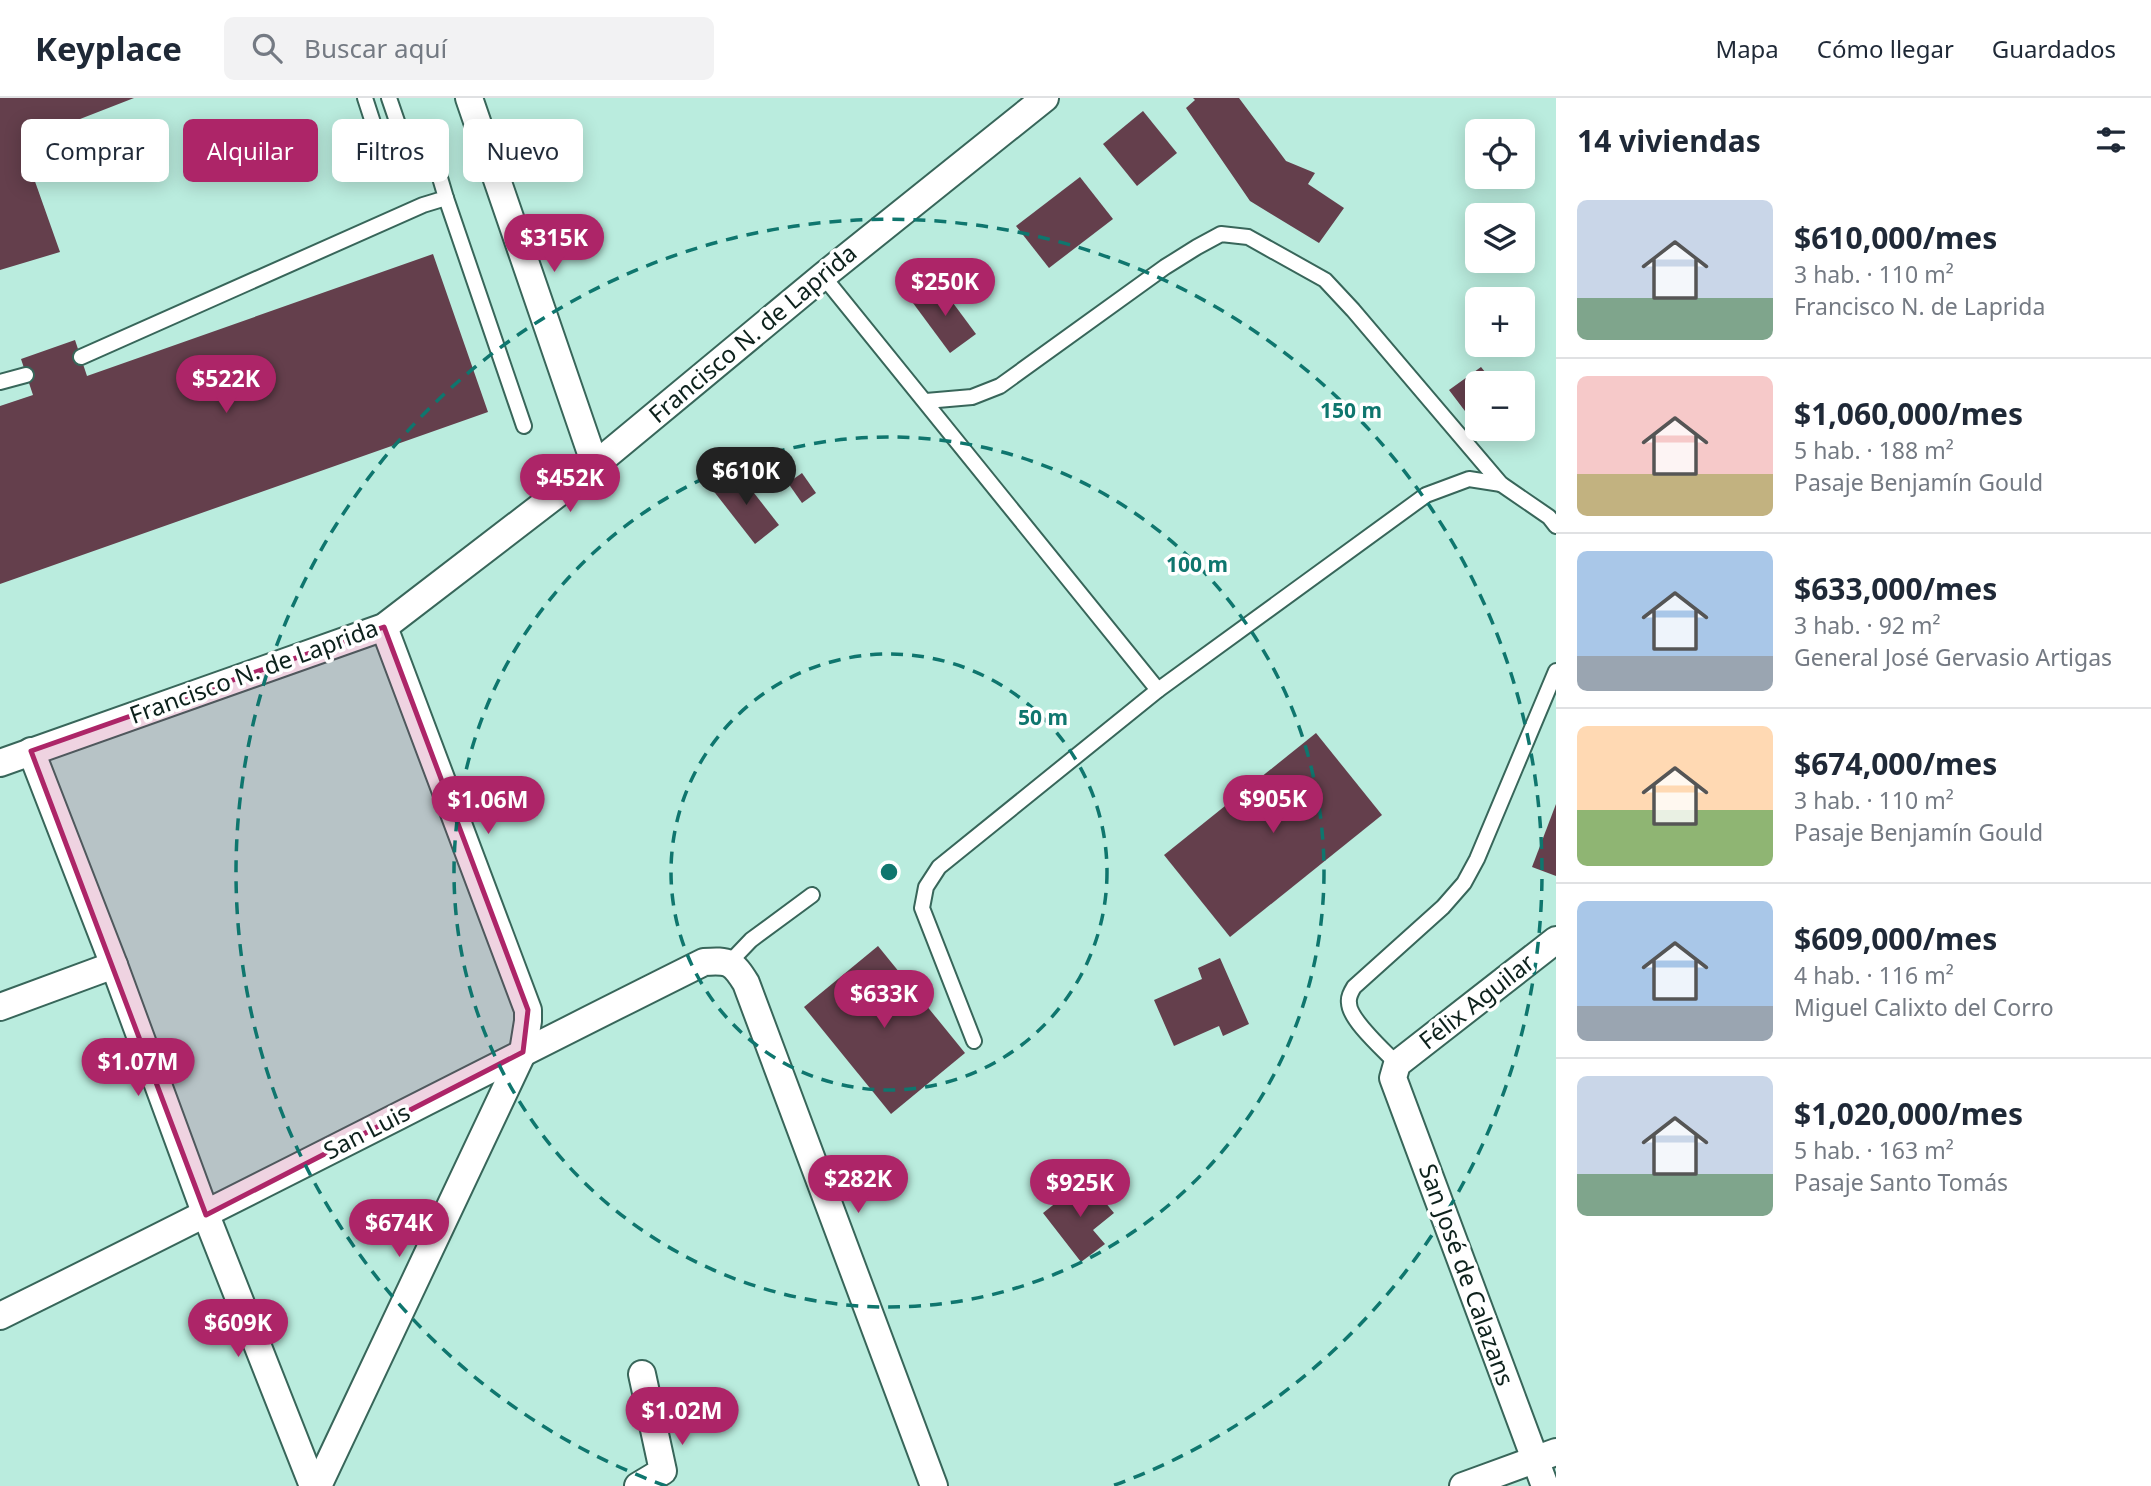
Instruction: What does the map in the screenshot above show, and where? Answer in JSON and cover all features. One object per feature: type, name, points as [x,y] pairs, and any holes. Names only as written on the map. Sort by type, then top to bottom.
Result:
[{"type":"street","points":[[468,98],[595,465]]},
{"type":"street","name":"Francisco N. de Laprida","points":[[0,763],[384,627],[595,465],[823,276],[1019,107],[1045,98]]},
{"type":"street","points":[[315,1486],[523,1052],[528,1010],[384,627]]},
{"type":"street","points":[[31,751],[114,965],[206,1215],[315,1486]]},
{"type":"street","name":"Félix Aguilar","points":[[1397,1064],[1556,940]]},
{"type":"street","name":"San Luis","points":[[0,1316],[206,1215],[704,962],[723,961],[732,965]]},
{"type":"street","points":[[0,1007],[114,965]]},
{"type":"street","points":[[732,965],[746,983],[934,1486]]},
{"type":"street","name":"San José de Calazans","points":[[1397,1064],[1393,1078],[1545,1455],[1545,1486]]},
{"type":"street","points":[[638,1486],[663,1471],[642,1374]]},
{"type":"street","points":[[1463,1486],[1545,1455]]},
{"type":"lane","points":[[365,98],[378,138],[400,130],[389,98]]},
{"type":"lane","points":[[441,182],[524,426]]},
{"type":"lane","points":[[81,357],[423,205],[446,198]]},
{"type":"lane","points":[[926,401],[972,397],[1000,386],[1165,267],[1197,247],[1221,234],[1248,237],[1325,280],[1502,484],[1549,517],[1556,526]]},
{"type":"lane","points":[[823,276],[1158,690]]},
{"type":"lane","points":[[0,382],[26,375]]},
{"type":"lane","points":[[974,1041],[922,908],[926,887],[939,867],[1158,690],[1426,495],[1469,478],[1502,484]]},
{"type":"lane","points":[[1397,1064],[1358,1022],[1350,1010],[1348,999],[1354,987],[1443,907],[1464,883],[1478,859],[1556,671]]},
{"type":"lane","points":[[732,965],[751,940],[812,895]]},
{"type":"highlighted area","points":[[384,627],[528,1010],[523,1052],[206,1215],[31,751]]},
{"type":"building","points":[[0,98],[134,98],[80,119],[21,119],[21,182],[35,182],[60,252],[0,270]]},
{"type":"building","points":[[1193,98],[1239,98],[1286,161],[1315,173],[1308,184],[1344,208],[1319,243],[1250,201],[1186,108],[1195,100]]},
{"type":"building","points":[[1143,111],[1177,153],[1137,186],[1103,144]]},
{"type":"building","points":[[1080,177],[1113,219],[1049,268],[1016,226]]},
{"type":"building","points":[[433,254],[488,412],[0,584],[0,406],[33,395],[21,359],[75,340],[87,376]]},
{"type":"building","points":[[939,284],[976,334],[950,353],[913,303]]},
{"type":"building","points":[[1465,378],[1465,411],[1449,390]]},
{"type":"building","points":[[736,470],[779,525],[755,544],[712,489]]},
{"type":"building","points":[[802,473],[816,493],[802,503],[788,483]]},
{"type":"building","points":[[1316,733],[1382,815],[1230,937],[1164,855]]},
{"type":"building","points":[[1556,804],[1556,876],[1532,867]]},
{"type":"building","points":[[878,946],[965,1053],[891,1114],[804,1007]]},
{"type":"building","points":[[1220,958],[1249,1024],[1223,1036],[1219,1026],[1174,1046],[1154,1000],[1202,979],[1198,968]]},
{"type":"building","points":[[1086,1179],[1114,1213],[1093,1230],[1105,1244],[1081,1262],[1043,1213]]}]
